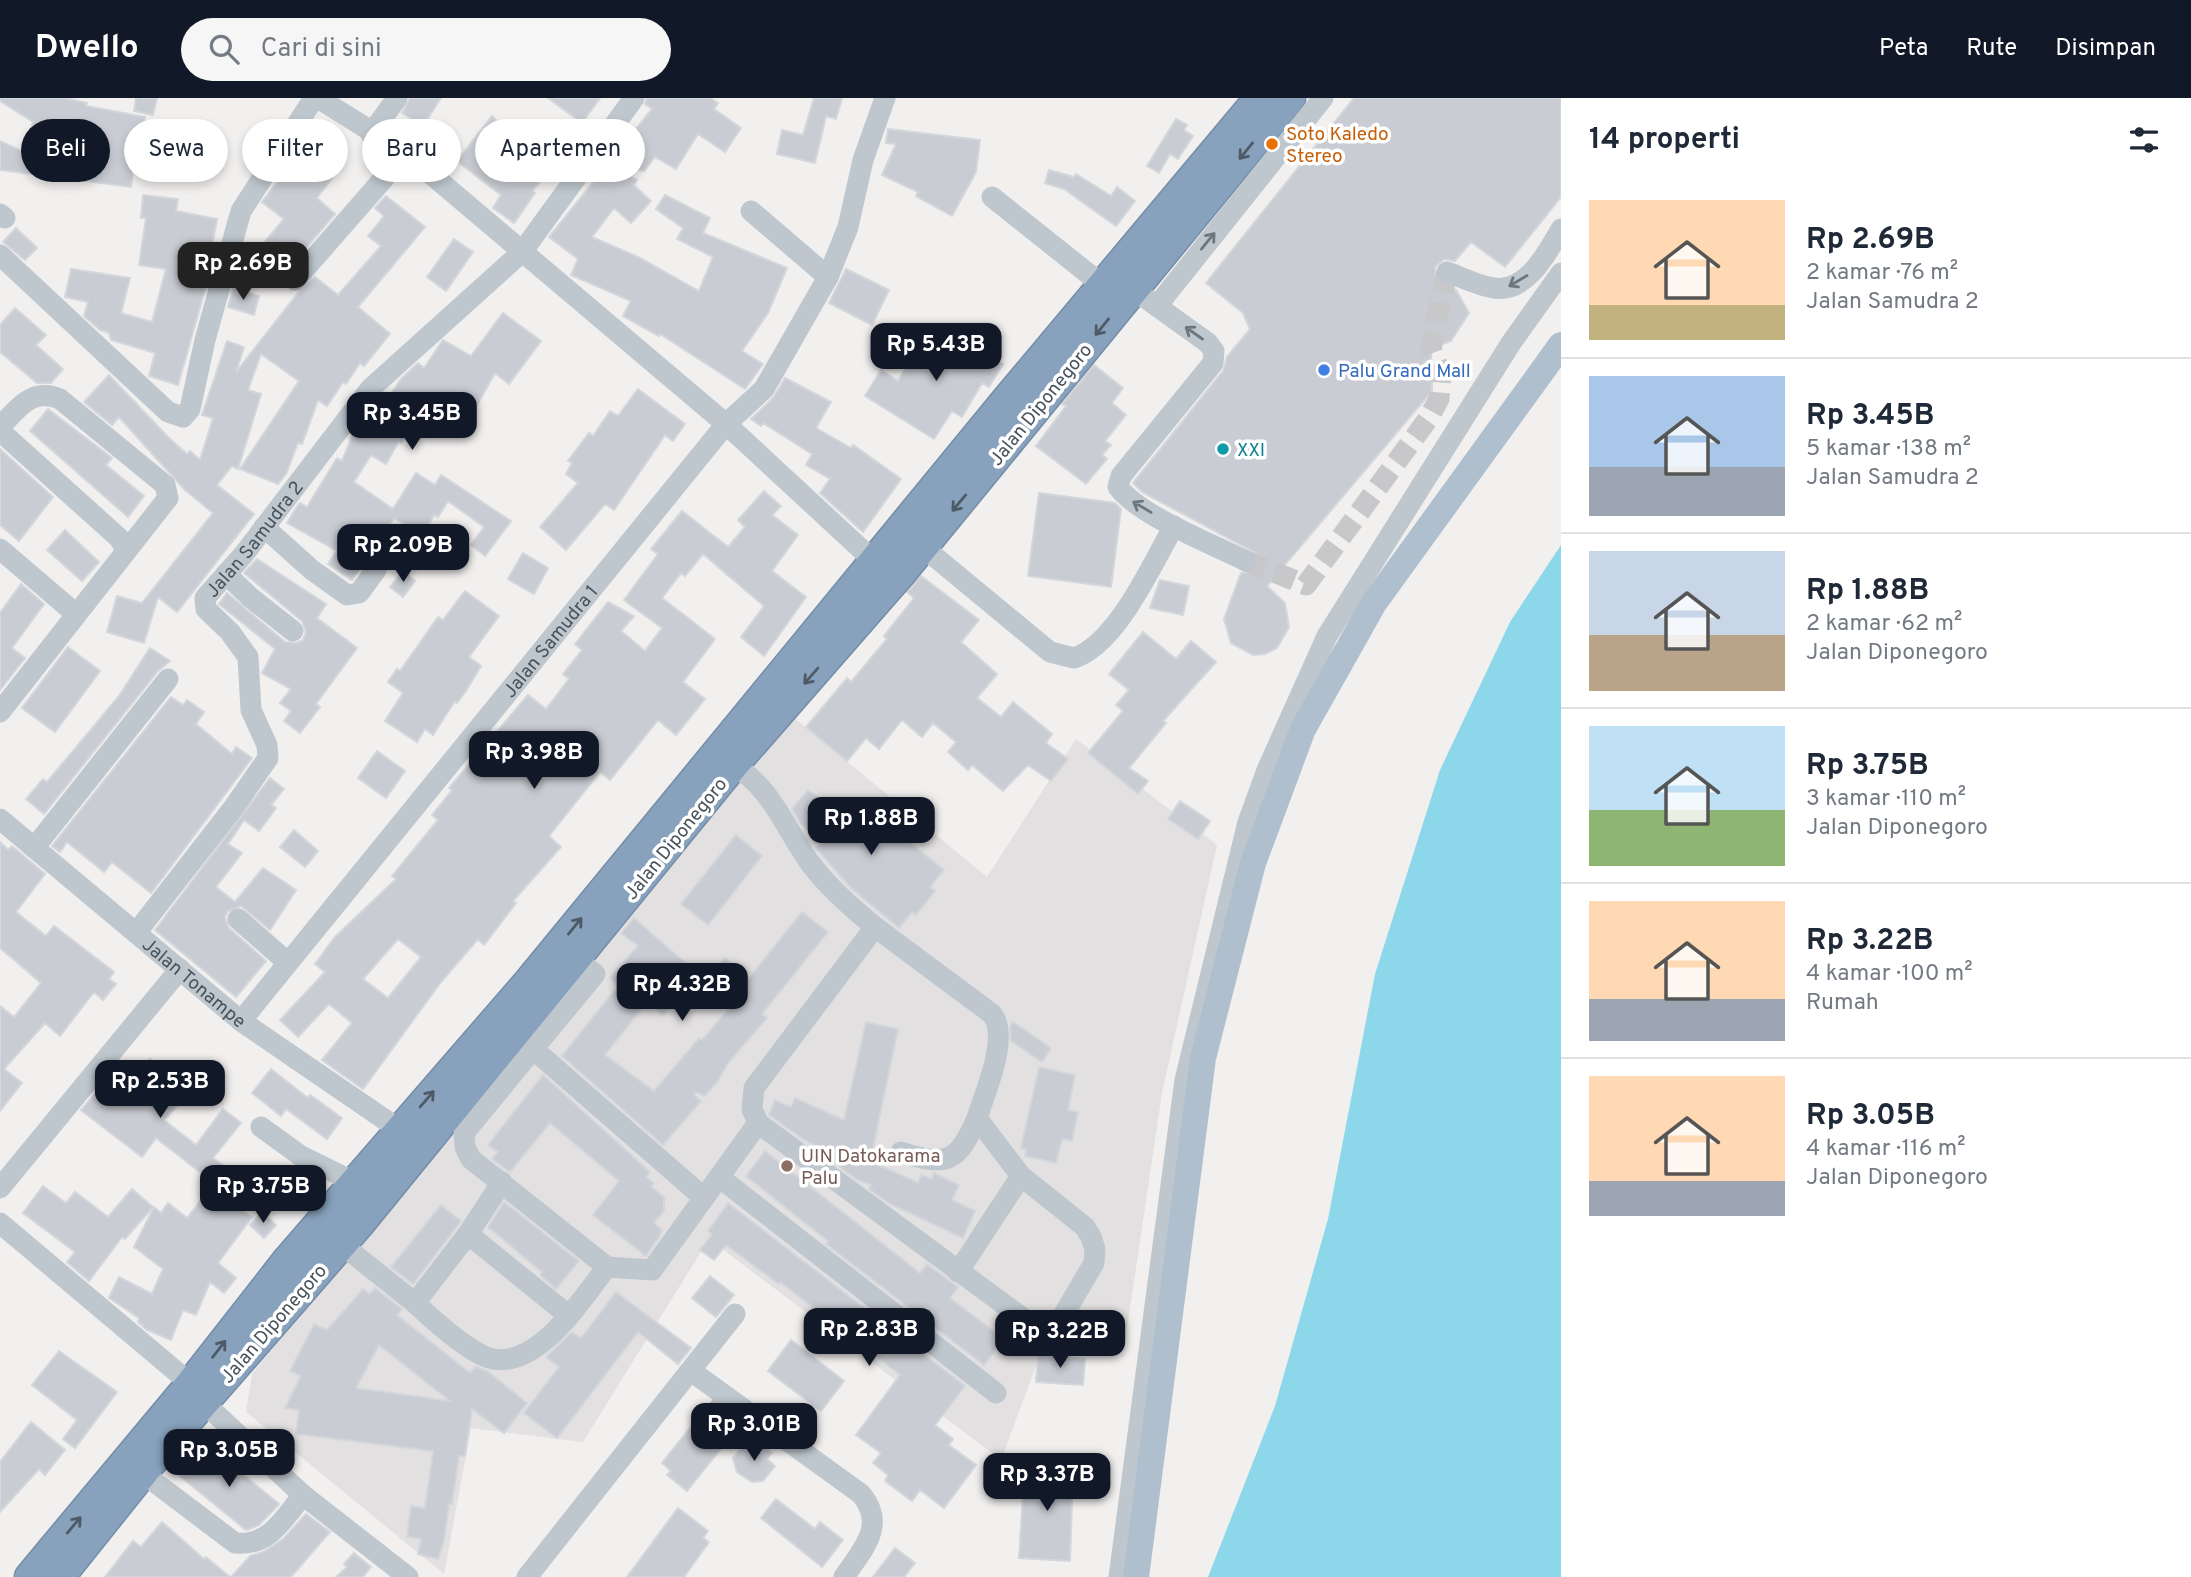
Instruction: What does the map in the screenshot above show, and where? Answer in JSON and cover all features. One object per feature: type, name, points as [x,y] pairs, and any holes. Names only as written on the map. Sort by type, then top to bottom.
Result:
[{"type":"highway","name":"Jalan Diponegoro","points":[[344,1226],[354,1182],[529,982],[874,561],[1141,290],[1260,98]]},
{"type":"highway","name":"Jalan Diponegoro","points":[[30,1577],[135,1468],[198,1393],[288,1260],[344,1226],[577,959],[733,765],[1141,290],[1290,98]]},
{"type":"highway","name":"Jalan Diponegoro","points":[[59,1577],[135,1468]]},
{"type":"main road","points":[[1136,1577],[1203,1058],[1253,863],[1303,729],[1374,603],[1561,345]]},
{"type":"street","points":[[0,256],[168,412],[183,417],[190,409],[205,340],[241,211],[316,98],[362,128]]},
{"type":"street","points":[[382,119],[397,98]]},
{"type":"street","name":"Jalan Samudra 2","points":[[136,933],[234,807],[268,758],[267,745],[251,709],[248,657],[237,640],[204,606],[207,594],[264,527],[370,389],[522,251],[634,98]]},
{"type":"street","name":"Jalan Samudra 1","points":[[241,1021],[726,424],[764,388],[828,277],[848,227],[863,160],[885,98]]},
{"type":"street","points":[[1141,290],[1323,98]]},
{"type":"street","points":[[295,280],[381,182]]},
{"type":"street","points":[[440,182],[726,424],[874,561]]},
{"type":"street","points":[[992,197],[1141,290],[1208,343],[1214,351],[1213,363],[1121,476],[1118,487],[1125,497],[1174,526],[1246,561]]},
{"type":"street","points":[[751,211],[828,277]]},
{"type":"street","points":[[1447,272],[1494,288],[1520,283],[1547,254],[1561,229]]},
{"type":"street","points":[[1119,1577],[1185,1080],[1248,822],[1267,770],[1327,636],[1511,343],[1561,273]]},
{"type":"street","points":[[0,712],[168,498],[165,485],[60,399],[48,394],[27,399],[0,429],[118,538],[126,550]]},
{"type":"street","points":[[923,547],[1050,652],[1074,658],[1101,643],[1125,614],[1174,526]]},
{"type":"street","points":[[264,527],[312,570],[347,595],[359,593],[376,570]]},
{"type":"street","points":[[0,549],[76,614]]},
{"type":"street","points":[[226,574],[293,631]]},
{"type":"street","points":[[34,848],[168,679]]},
{"type":"street","points":[[733,765],[777,808],[808,860],[834,893],[996,1019],[998,1046],[977,1118],[961,1148],[940,1161],[930,1162],[901,1152]]},
{"type":"street","name":"Jalan Tonampe","points":[[0,819],[241,1021],[400,1130]]},
{"type":"street","points":[[237,919],[287,962]]},
{"type":"street","points":[[875,927],[754,1088],[752,1109],[758,1123],[1028,1322],[1053,1325],[1062,1319],[1094,1262],[1096,1249],[1085,1227],[1021,1175],[977,1118]]},
{"type":"street","points":[[577,959],[595,974],[464,1133],[465,1147],[471,1160],[607,1267],[649,1271],[656,1268],[758,1123]]},
{"type":"street","points":[[0,1188],[180,969]]},
{"type":"street","points":[[532,1048],[704,1198]]},
{"type":"street","points":[[261,1127],[301,1156],[354,1182]]},
{"type":"street","points":[[958,1272],[1021,1175]]},
{"type":"street","points":[[719,1177],[996,1393]]},
{"type":"street","points":[[415,1303],[468,1234],[502,1182]]},
{"type":"street","points":[[0,1223],[198,1393],[303,1495],[408,1577]]},
{"type":"street","points":[[344,1226],[415,1303],[488,1357],[521,1355],[539,1346],[607,1267]]},
{"type":"street","points":[[468,1234],[568,1315]]},
{"type":"street","points":[[528,1577],[736,1314]]},
{"type":"street","points":[[691,1371],[861,1494],[872,1507],[873,1527],[866,1545],[844,1577]]},
{"type":"street","points":[[710,1420],[727,1398]]},
{"type":"street","points":[[135,1468],[235,1543],[249,1545],[271,1534],[303,1495]]},
{"type":"shaded area","name":"UIN Datokarama Palu","points":[[792,716],[987,877],[1076,739],[1217,845],[1162,1093],[1124,1349],[1049,1331],[1001,1460],[709,1239],[583,1442],[471,1428],[444,1574],[246,1412],[252,1374]]},
{"type":"water","points":[[1561,545],[1561,1577],[1208,1577],[1275,1406],[1328,1219],[1375,974],[1440,770],[1510,622]]},
{"type":"building","points":[[0,98],[65,98],[87,103],[86,106],[145,117],[124,119],[124,182],[132,182],[131,187],[92,182],[110,182],[110,119],[28,119],[0,101]]},
{"type":"building","points":[[136,98],[157,98],[153,115],[134,111]]},
{"type":"building","points":[[410,98],[441,98],[428,119],[412,119],[402,113]]},
{"type":"building","points":[[548,98],[600,98],[585,119],[577,119]]},
{"type":"building","points":[[647,98],[710,98],[718,103],[714,109],[741,128],[725,152],[698,134],[676,169],[655,157],[645,170],[644,119],[652,109],[645,104]]},
{"type":"building","points":[[814,98],[842,98],[836,119],[826,116],[815,163],[777,154],[782,130],[803,135]]},
{"type":"building","name":"Palu Grand Mall","points":[[1354,98],[1561,98],[1561,197],[1505,267],[1471,242],[1455,261],[1444,259],[1435,267],[1436,280],[1456,290],[1469,313],[1451,341],[1431,348],[1432,391],[1267,586],[1285,603],[1289,627],[1277,648],[1265,654],[1253,655],[1231,643],[1224,619],[1241,573],[1253,572],[1257,567],[1256,553],[1142,492],[1133,483],[1223,371],[1227,357],[1250,329],[1243,313],[1206,283]]},
{"type":"building","points":[[1176,119],[1187,125],[1184,130],[1193,136],[1178,159],[1170,154],[1159,173],[1147,166]]},
{"type":"building","points":[[888,129],[980,140],[976,172],[952,216],[916,196],[918,192],[882,175],[896,144],[886,143]]},
{"type":"building","points":[[475,138],[475,175],[461,164],[461,156]]},
{"type":"building","points":[[0,141],[21,151],[21,173],[0,170]]},
{"type":"building","points":[[1049,170],[1074,177],[1076,174],[1111,196],[1117,187],[1135,201],[1116,226],[1064,189],[1045,183]]},
{"type":"building","points":[[278,182],[329,182],[317,198],[335,214],[284,273],[258,250],[284,219],[262,202]]},
{"type":"building","points":[[484,182],[540,182],[514,223],[493,208],[501,195]]},
{"type":"building","points":[[593,182],[636,182],[634,185],[651,201],[631,223],[614,208],[592,237],[638,257],[699,291],[713,257],[677,239],[683,228],[656,209],[665,195],[710,218],[703,233],[787,268],[768,313],[742,351],[763,364],[745,389],[660,334],[659,336],[623,316],[631,301],[571,275],[578,259],[549,237]]},
{"type":"building","points":[[143,195],[178,199],[176,211],[217,219],[208,279],[178,385],[149,376],[155,353],[111,340],[109,333],[100,330],[84,316],[88,302],[65,297],[71,269],[130,278],[121,313],[152,322],[166,269],[139,265],[146,218],[141,218]]},
{"type":"building","points":[[386,196],[425,227],[358,307],[390,334],[364,366],[360,363],[346,384],[343,382],[327,406],[318,400],[302,444],[298,443],[286,474],[278,484],[240,469],[299,381],[261,354],[248,390],[261,394],[238,469],[232,466],[217,485],[254,514],[177,612],[158,597],[144,643],[107,632],[117,596],[142,603],[213,513],[185,490],[119,417],[112,425],[84,402],[109,375],[168,437],[187,454],[190,451],[200,460],[213,418],[202,415],[227,341],[244,347],[236,372],[298,293],[315,277],[338,295],[381,246],[368,236],[384,216],[375,208]]},
{"type":"building","points":[[16,228],[37,248],[25,260],[3,242]]},
{"type":"building","points":[[454,239],[473,252],[446,291],[427,277]]},
{"type":"building","points":[[846,269],[889,290],[872,325],[829,303]]},
{"type":"building","points":[[233,288],[259,296],[254,315],[228,307]]},
{"type":"building","points":[[15,308],[46,335],[36,345],[63,369],[51,383],[37,383],[0,352],[0,325]]},
{"type":"building","points":[[503,313],[541,341],[509,384],[495,373],[467,423],[431,399],[401,443],[399,441],[386,464],[371,455],[354,482],[393,509],[416,473],[435,485],[441,475],[511,521],[485,556],[471,545],[484,527],[448,501],[438,517],[434,515],[422,535],[394,518],[352,580],[328,564],[337,551],[287,523],[300,503],[307,507],[337,458],[342,461],[359,425],[363,426],[383,397],[387,400],[401,379],[418,363],[424,368],[443,340],[471,356]]},
{"type":"building","points":[[944,327],[1003,364],[989,387],[982,383],[962,417],[952,411],[934,439],[865,396],[881,370],[898,381],[917,349],[927,354]]},
{"type":"building","points":[[1094,365],[1123,388],[1112,403],[1126,415],[1105,441],[1111,445],[1102,455],[1107,459],[1086,484],[1036,446],[1066,406],[1062,404]]},
{"type":"building","points":[[785,378],[831,402],[816,428],[851,448],[853,445],[901,479],[863,532],[820,493],[830,479],[806,465],[812,454],[763,423],[761,426],[751,419],[773,398]]},
{"type":"building","points":[[638,389],[685,424],[673,441],[665,435],[614,510],[605,504],[566,550],[540,527],[578,483],[566,474],[572,463],[568,461],[589,433],[593,436],[610,411],[618,416]]},
{"type":"building","points":[[48,409],[112,458],[106,465],[144,496],[128,517],[30,431]]},
{"type":"building","points":[[0,449],[53,497],[19,541],[0,525]]},
{"type":"building","points":[[764,491],[781,506],[772,515],[798,535],[772,571],[806,597],[764,656],[741,637],[764,606],[703,554],[685,576],[681,573],[662,598],[715,639],[683,682],[705,699],[676,735],[658,720],[610,780],[600,772],[549,836],[561,847],[513,901],[516,903],[484,945],[478,939],[441,982],[363,1089],[322,1060],[352,1023],[329,1004],[298,1037],[280,1020],[325,972],[315,964],[335,937],[396,879],[392,876],[438,820],[432,815],[452,790],[449,788],[528,695],[546,709],[569,679],[563,674],[582,650],[575,644],[608,602],[634,616],[621,631],[645,651],[662,628],[624,600],[658,554],[651,549],[682,511],[728,547],[745,527],[738,520]],"holes":[[[398,939],[421,957],[388,998],[363,979]]]},
{"type":"building","points":[[1039,493],[1115,503],[1121,509],[1111,587],[1028,576]]},
{"type":"building","points":[[65,530],[99,562],[82,581],[47,550]]},
{"type":"building","points":[[523,553],[548,568],[534,594],[508,579]]},
{"type":"building","points":[[257,559],[326,604],[317,618],[357,648],[316,704],[320,707],[300,733],[284,721],[291,711],[280,703],[291,689],[262,673],[275,649],[219,604],[227,593],[285,642],[297,643],[303,640],[306,632],[302,621],[244,573]]},
{"type":"building","points":[[403,571],[415,581],[403,597],[390,587]]},
{"type":"building","points":[[921,576],[979,620],[961,642],[997,674],[977,698],[1001,717],[1013,702],[1052,734],[1046,743],[1068,759],[1051,781],[1028,765],[1003,791],[972,765],[968,770],[948,752],[956,742],[933,723],[922,737],[902,720],[879,749],[866,738],[847,761],[806,727],[847,678],[851,682],[887,639],[884,636],[914,598],[907,592]]},
{"type":"building","points":[[1160,580],[1189,586],[1183,615],[1150,608]]},
{"type":"building","points":[[21,584],[44,604],[12,648],[25,658],[0,690],[0,613]]},
{"type":"building","points":[[465,591],[499,616],[469,657],[481,666],[466,691],[457,703],[455,701],[433,735],[425,729],[417,742],[385,721],[403,693],[388,682],[397,669],[400,671],[438,617],[443,620]]},
{"type":"building","points":[[1143,632],[1176,659],[1191,641],[1216,662],[1163,721],[1166,723],[1129,768],[1148,781],[1138,794],[1088,753],[1123,711],[1116,705],[1129,690],[1109,674]]},
{"type":"building","points":[[68,647],[100,671],[55,732],[22,708]]},
{"type":"building","points":[[150,648],[170,661],[158,671],[44,814],[26,799],[43,779],[47,782],[119,696]]},
{"type":"building","points":[[171,697],[183,705],[187,700],[204,712],[196,724],[232,754],[236,747],[252,758],[151,893],[112,862],[104,872],[67,842],[60,852],[52,846]]},
{"type":"building","points":[[377,751],[405,771],[386,798],[358,778]]},
{"type":"building","points":[[270,778],[284,789],[271,805],[276,808],[259,831],[244,820],[228,844],[242,853],[216,887],[235,902],[263,868],[296,890],[270,930],[241,906],[228,911],[225,917],[229,928],[266,961],[236,997],[155,930]]},
{"type":"building","points":[[808,790],[842,814],[855,798],[867,807],[864,811],[886,829],[894,819],[917,838],[912,844],[944,870],[930,887],[935,891],[916,915],[912,912],[899,928],[850,887],[816,848],[821,842],[800,823],[792,809]]},
{"type":"building","points":[[1180,801],[1210,821],[1198,839],[1168,819]]},
{"type":"building","points":[[294,830],[318,851],[305,867],[280,847]]},
{"type":"building","points":[[736,835],[762,856],[708,925],[681,904]]},
{"type":"building","points":[[0,842],[8,850],[12,846],[45,874],[16,912],[46,936],[54,926],[114,972],[109,979],[116,984],[103,1000],[94,992],[60,1036],[45,1023],[4,1069],[22,1083],[0,1111],[0,1006],[14,1017],[41,983],[0,948]]},
{"type":"building","points":[[802,912],[828,932],[762,1014],[767,1018],[728,1063],[718,1081],[705,1096],[696,1092],[694,1095],[701,1101],[663,1145],[562,1056],[618,986],[610,978],[638,946],[621,933],[634,918],[698,974],[663,1016],[647,1002],[605,1055],[654,1091],[737,999],[710,977],[725,958],[749,978]]},
{"type":"building","points":[[866,1022],[898,1029],[872,1153],[883,1159],[881,1166],[918,1183],[921,1175],[932,1179],[934,1173],[959,1185],[952,1200],[975,1211],[963,1238],[890,1204],[869,1189],[871,1185],[856,1179],[827,1157],[829,1152],[804,1140],[769,1115],[775,1100],[791,1107],[795,1098],[844,1120]]},
{"type":"building","points":[[1013,1022],[1051,1048],[1042,1062],[1011,1041],[1010,1026]]},
{"type":"building","points":[[150,1059],[187,1095],[164,1120],[196,1145],[223,1109],[241,1123],[213,1158],[226,1168],[214,1183],[156,1138],[142,1157],[81,1110],[95,1094],[109,1103]]},
{"type":"building","points":[[1039,1067],[1075,1075],[1068,1110],[1078,1112],[1072,1141],[1062,1139],[1056,1163],[1025,1156],[1026,1149],[1021,1148]]},
{"type":"building","points":[[271,1069],[308,1098],[310,1095],[342,1118],[327,1139],[286,1109],[281,1116],[252,1093]]},
{"type":"building","points":[[543,1075],[650,1172],[646,1177],[654,1183],[651,1187],[664,1197],[664,1211],[654,1223],[662,1230],[646,1256],[593,1215],[619,1181],[550,1123],[510,1172],[492,1159],[498,1152],[488,1145]]},
{"type":"building","points":[[765,1151],[920,1273],[927,1264],[958,1287],[950,1298],[1004,1339],[984,1365],[826,1244],[828,1241],[746,1176]]},
{"type":"building","points":[[43,1186],[66,1203],[75,1192],[108,1217],[132,1189],[153,1207],[125,1239],[122,1237],[89,1281],[67,1262],[75,1252],[23,1213]]},
{"type":"building","points":[[211,1187],[252,1217],[218,1263],[236,1278],[224,1293],[210,1282],[196,1315],[183,1310],[171,1340],[147,1330],[138,1322],[139,1318],[109,1298],[119,1277],[152,1294],[163,1269],[134,1247],[154,1207],[161,1213],[168,1203],[187,1218]]},
{"type":"building","points":[[504,1202],[579,1261],[556,1289],[540,1275],[542,1272],[488,1227]]},
{"type":"building","points":[[728,1203],[965,1386],[935,1425],[953,1439],[949,1445],[976,1465],[944,1508],[920,1490],[912,1501],[885,1481],[888,1475],[873,1463],[881,1453],[856,1435],[900,1375],[780,1282],[779,1284],[726,1245],[714,1260],[700,1250],[712,1234],[708,1231]]},
{"type":"building","points":[[441,1205],[461,1221],[413,1284],[391,1267]]},
{"type":"building","points":[[262,1212],[276,1225],[264,1238],[250,1225]]},
{"type":"building","points":[[710,1276],[734,1295],[716,1317],[692,1298]]},
{"type":"building","points":[[375,1288],[402,1309],[397,1315],[470,1373],[475,1367],[487,1371],[527,1403],[504,1433],[472,1409],[465,1456],[459,1456],[452,1504],[449,1504],[444,1541],[438,1559],[418,1554],[421,1539],[407,1537],[411,1506],[425,1508],[433,1451],[296,1434],[299,1410],[285,1408],[301,1376],[290,1371],[314,1324],[327,1330],[363,1289],[369,1294]],"holes":[[[379,1345],[450,1401],[356,1388]]]},
{"type":"building","points":[[616,1292],[691,1348],[678,1364],[638,1332],[557,1438],[524,1413],[559,1367],[546,1357],[572,1332],[581,1338]]},
{"type":"building","points":[[791,1340],[844,1381],[821,1411],[768,1371]]},
{"type":"building","points":[[59,1351],[117,1392],[75,1448],[63,1439],[77,1420],[32,1385]]},
{"type":"building","points":[[1038,1355],[1085,1359],[1083,1385],[1036,1382]]},
{"type":"building","points":[[697,1419],[703,1431],[716,1432],[727,1441],[687,1491],[667,1475],[671,1471],[662,1463]]},
{"type":"building","points":[[31,1422],[65,1450],[45,1475],[39,1469],[0,1512],[0,1462]]},
{"type":"building","points":[[758,1442],[772,1453],[767,1459],[775,1466],[763,1481],[752,1482],[737,1472],[733,1458],[743,1446],[750,1452]]},
{"type":"building","points":[[206,1444],[279,1504],[259,1525],[246,1530],[180,1476]]},
{"type":"building","points":[[1025,1463],[1073,1470],[1070,1561],[1019,1558]]},
{"type":"building","points":[[776,1499],[815,1529],[820,1522],[843,1540],[822,1567],[761,1518]]},
{"type":"building","points":[[678,1508],[708,1531],[703,1538],[709,1542],[684,1577],[627,1577]]},
{"type":"building","points":[[306,1514],[330,1532],[291,1577],[231,1577],[250,1556],[263,1552],[283,1539]]},
{"type":"building","points":[[162,1522],[204,1559],[206,1557],[230,1577],[105,1577],[133,1541],[141,1547]]},
{"type":"building","points":[[895,1548],[915,1563],[904,1577],[873,1577]]},
{"type":"building","points":[[354,1553],[371,1567],[363,1577],[336,1577],[347,1567],[344,1564]]},
{"type":"tunnel","points":[[1246,561],[1306,585],[1428,419],[1439,399],[1441,374],[1431,348],[1447,272]]},
{"type":"place","name":"Soto Kaledo Stereo","points":[[1272,144]]},
{"type":"place","name":"Palu Grand Mall","points":[[1324,370]]},
{"type":"place","name":"XXI","points":[[1223,449]]},
{"type":"place","name":"UIN Datokarama Palu","points":[[787,1166]]}]
